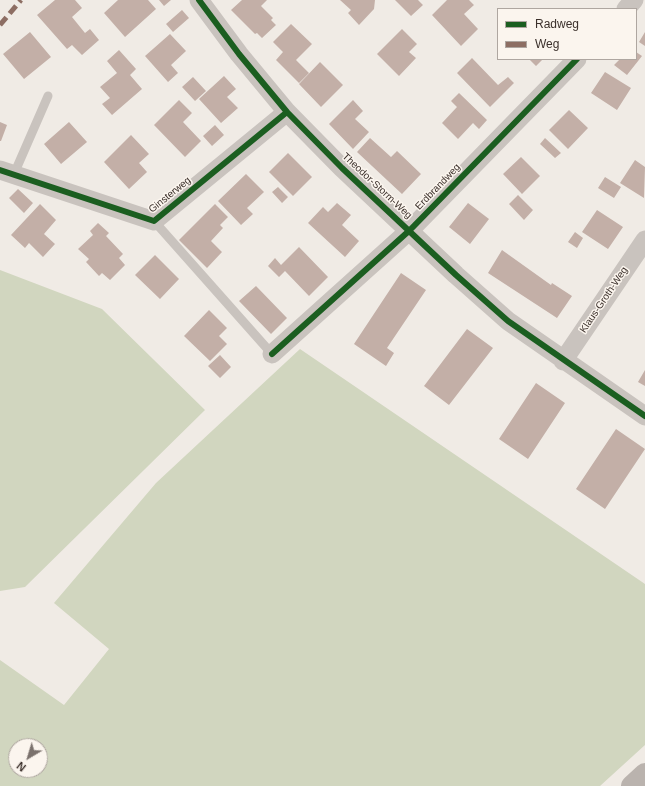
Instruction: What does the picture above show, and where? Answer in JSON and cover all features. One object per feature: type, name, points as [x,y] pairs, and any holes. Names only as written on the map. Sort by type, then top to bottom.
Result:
[{"type":"main road","points":[[632,786],[645,774]]},
{"type":"street","name":"Theodor-Storm-Weg","points":[[199,0],[287,112],[342,168],[508,321],[645,416]]},
{"type":"street","points":[[627,8],[634,0]]},
{"type":"street","name":"Erdbrandweg","points":[[272,354],[410,230],[576,60]]},
{"type":"street","name":"Ginsterweg","points":[[7,172],[154,221],[287,112]]},
{"type":"street","name":"Klaus-Groth-Weg","points":[[563,360],[645,240]]},
{"type":"lane","name":"Ginsterweg","points":[[7,172],[48,96]]},
{"type":"lane","points":[[154,221],[272,354]]},
{"type":"green space","points":[[0,270],[102,309],[205,410],[25,587],[0,591]]},
{"type":"green space","points":[[300,349],[645,584],[645,745],[600,786],[0,786],[0,660],[64,705],[109,649],[54,603],[156,483]]},
{"type":"building","points":[[55,0],[75,0],[82,8],[72,17],[85,33],[90,29],[99,40],[82,55],[72,45],[67,49],[37,15]]},
{"type":"building","points":[[118,0],[148,0],[156,9],[125,37],[104,13]]},
{"type":"building","points":[[159,0],[171,0],[164,6]]},
{"type":"building","points":[[242,0],[267,0],[261,6],[273,18],[271,20],[276,25],[262,38],[257,33],[255,34],[231,10]]},
{"type":"building","points":[[340,0],[375,0],[374,9],[359,25],[348,13],[351,10]]},
{"type":"building","points":[[395,0],[418,0],[423,5],[411,16]]},
{"type":"building","points":[[447,0],[469,0],[474,5],[464,14],[478,29],[461,46],[432,15]]},
{"type":"building","points":[[182,10],[189,18],[173,32],[166,24]]},
{"type":"building","points":[[291,24],[312,44],[296,60],[309,73],[299,83],[276,60],[283,52],[273,42]]},
{"type":"building","points":[[402,29],[417,44],[409,52],[416,58],[399,76],[377,54]]},
{"type":"building","points":[[30,32],[51,57],[24,79],[3,54]]},
{"type":"building","points":[[645,32],[645,46],[639,42]]},
{"type":"building","points":[[170,34],[186,51],[171,65],[178,73],[168,82],[145,56]]},
{"type":"building","points":[[119,50],[136,69],[130,75],[142,89],[112,115],[102,104],[110,98],[100,87],[117,73],[107,61]]},
{"type":"building","points":[[637,53],[642,56],[627,75],[614,65],[619,60],[637,60]]},
{"type":"building","points":[[472,58],[498,85],[508,77],[514,83],[490,107],[457,73]]},
{"type":"building","points":[[530,60],[542,60],[536,66]]},
{"type":"building","points":[[320,62],[343,85],[321,107],[299,84]]},
{"type":"building","points":[[605,72],[631,88],[617,110],[591,93]]},
{"type":"building","points":[[224,76],[236,89],[227,97],[238,108],[221,123],[199,99]]},
{"type":"building","points":[[193,77],[206,91],[195,101],[182,87]]},
{"type":"building","points":[[459,93],[487,120],[479,129],[473,123],[458,139],[442,123],[457,107],[451,101]]},
{"type":"building","points":[[179,100],[192,113],[183,122],[201,141],[185,157],[154,125]]},
{"type":"building","points":[[353,100],[363,111],[355,119],[369,132],[353,149],[329,124]]},
{"type":"building","points":[[569,110],[588,128],[568,149],[549,130]]},
{"type":"building","points":[[0,122],[7,125],[1,141],[0,141]]},
{"type":"building","points":[[69,122],[87,142],[61,164],[44,144]]},
{"type":"building","points":[[215,125],[224,135],[212,146],[203,136]]},
{"type":"building","points":[[131,135],[149,154],[139,163],[147,172],[129,189],[104,162]]},
{"type":"building","points":[[370,138],[391,157],[397,151],[421,174],[402,194],[357,152]]},
{"type":"building","points":[[545,138],[561,153],[555,158],[540,144]]},
{"type":"building","points":[[288,153],[312,177],[293,196],[269,172]]},
{"type":"building","points":[[521,157],[540,176],[522,194],[503,174]]},
{"type":"building","points":[[635,160],[645,167],[644,198],[620,183]]},
{"type":"building","points":[[246,174],[264,192],[247,208],[253,214],[241,225],[218,201]]},
{"type":"building","points":[[605,177],[621,187],[614,198],[598,188]]},
{"type":"building","points":[[278,187],[288,197],[282,203],[272,192]]},
{"type":"building","points":[[18,189],[33,203],[24,213],[9,198]]},
{"type":"building","points":[[518,195],[533,210],[524,220],[509,204]]},
{"type":"building","points":[[337,203],[351,215],[342,225],[359,241],[345,257],[308,223],[323,207],[328,212]]},
{"type":"building","points":[[468,203],[489,219],[470,244],[449,227]]},
{"type":"building","points":[[40,204],[56,220],[44,234],[55,244],[43,257],[29,243],[25,248],[11,235]]},
{"type":"building","points":[[215,204],[228,217],[220,225],[223,228],[211,241],[222,252],[207,268],[179,240]]},
{"type":"building","points":[[597,210],[623,227],[608,249],[582,232]]},
{"type":"building","points":[[98,223],[109,233],[106,236],[123,254],[119,258],[125,265],[110,280],[102,273],[99,276],[86,262],[89,259],[78,249],[93,235],[90,231]]},
{"type":"building","points":[[575,232],[583,238],[577,248],[568,242]]},
{"type":"building","points":[[299,247],[328,277],[309,296],[285,271],[279,277],[268,266],[275,258],[281,265]]},
{"type":"building","points":[[502,250],[551,285],[552,283],[572,296],[557,318],[488,273]]},
{"type":"building","points":[[155,255],[179,279],[160,299],[135,275]]},
{"type":"building","points":[[401,273],[426,290],[387,348],[394,353],[386,366],[354,344]]},
{"type":"building","points":[[256,286],[287,318],[271,334],[239,301]]},
{"type":"building","points":[[209,310],[227,328],[219,336],[227,344],[210,361],[184,336]]},
{"type":"building","points":[[467,329],[493,348],[449,405],[424,386]]},
{"type":"building","points":[[220,355],[231,367],[220,378],[208,366]]},
{"type":"building","points":[[645,370],[645,386],[638,382]]},
{"type":"building","points":[[536,383],[565,403],[528,459],[499,439]]},
{"type":"building","points":[[616,429],[645,449],[605,509],[576,489]]},
{"type":"marked path","points":[[0,25],[21,0]]},
{"type":"cycle path","points":[[199,0],[239,54],[287,112],[342,168],[456,275],[508,321],[645,416]]},
{"type":"cycle path","points":[[272,354],[410,230],[576,60]]},
{"type":"cycle path","points":[[0,170],[154,221],[287,112]]}]
